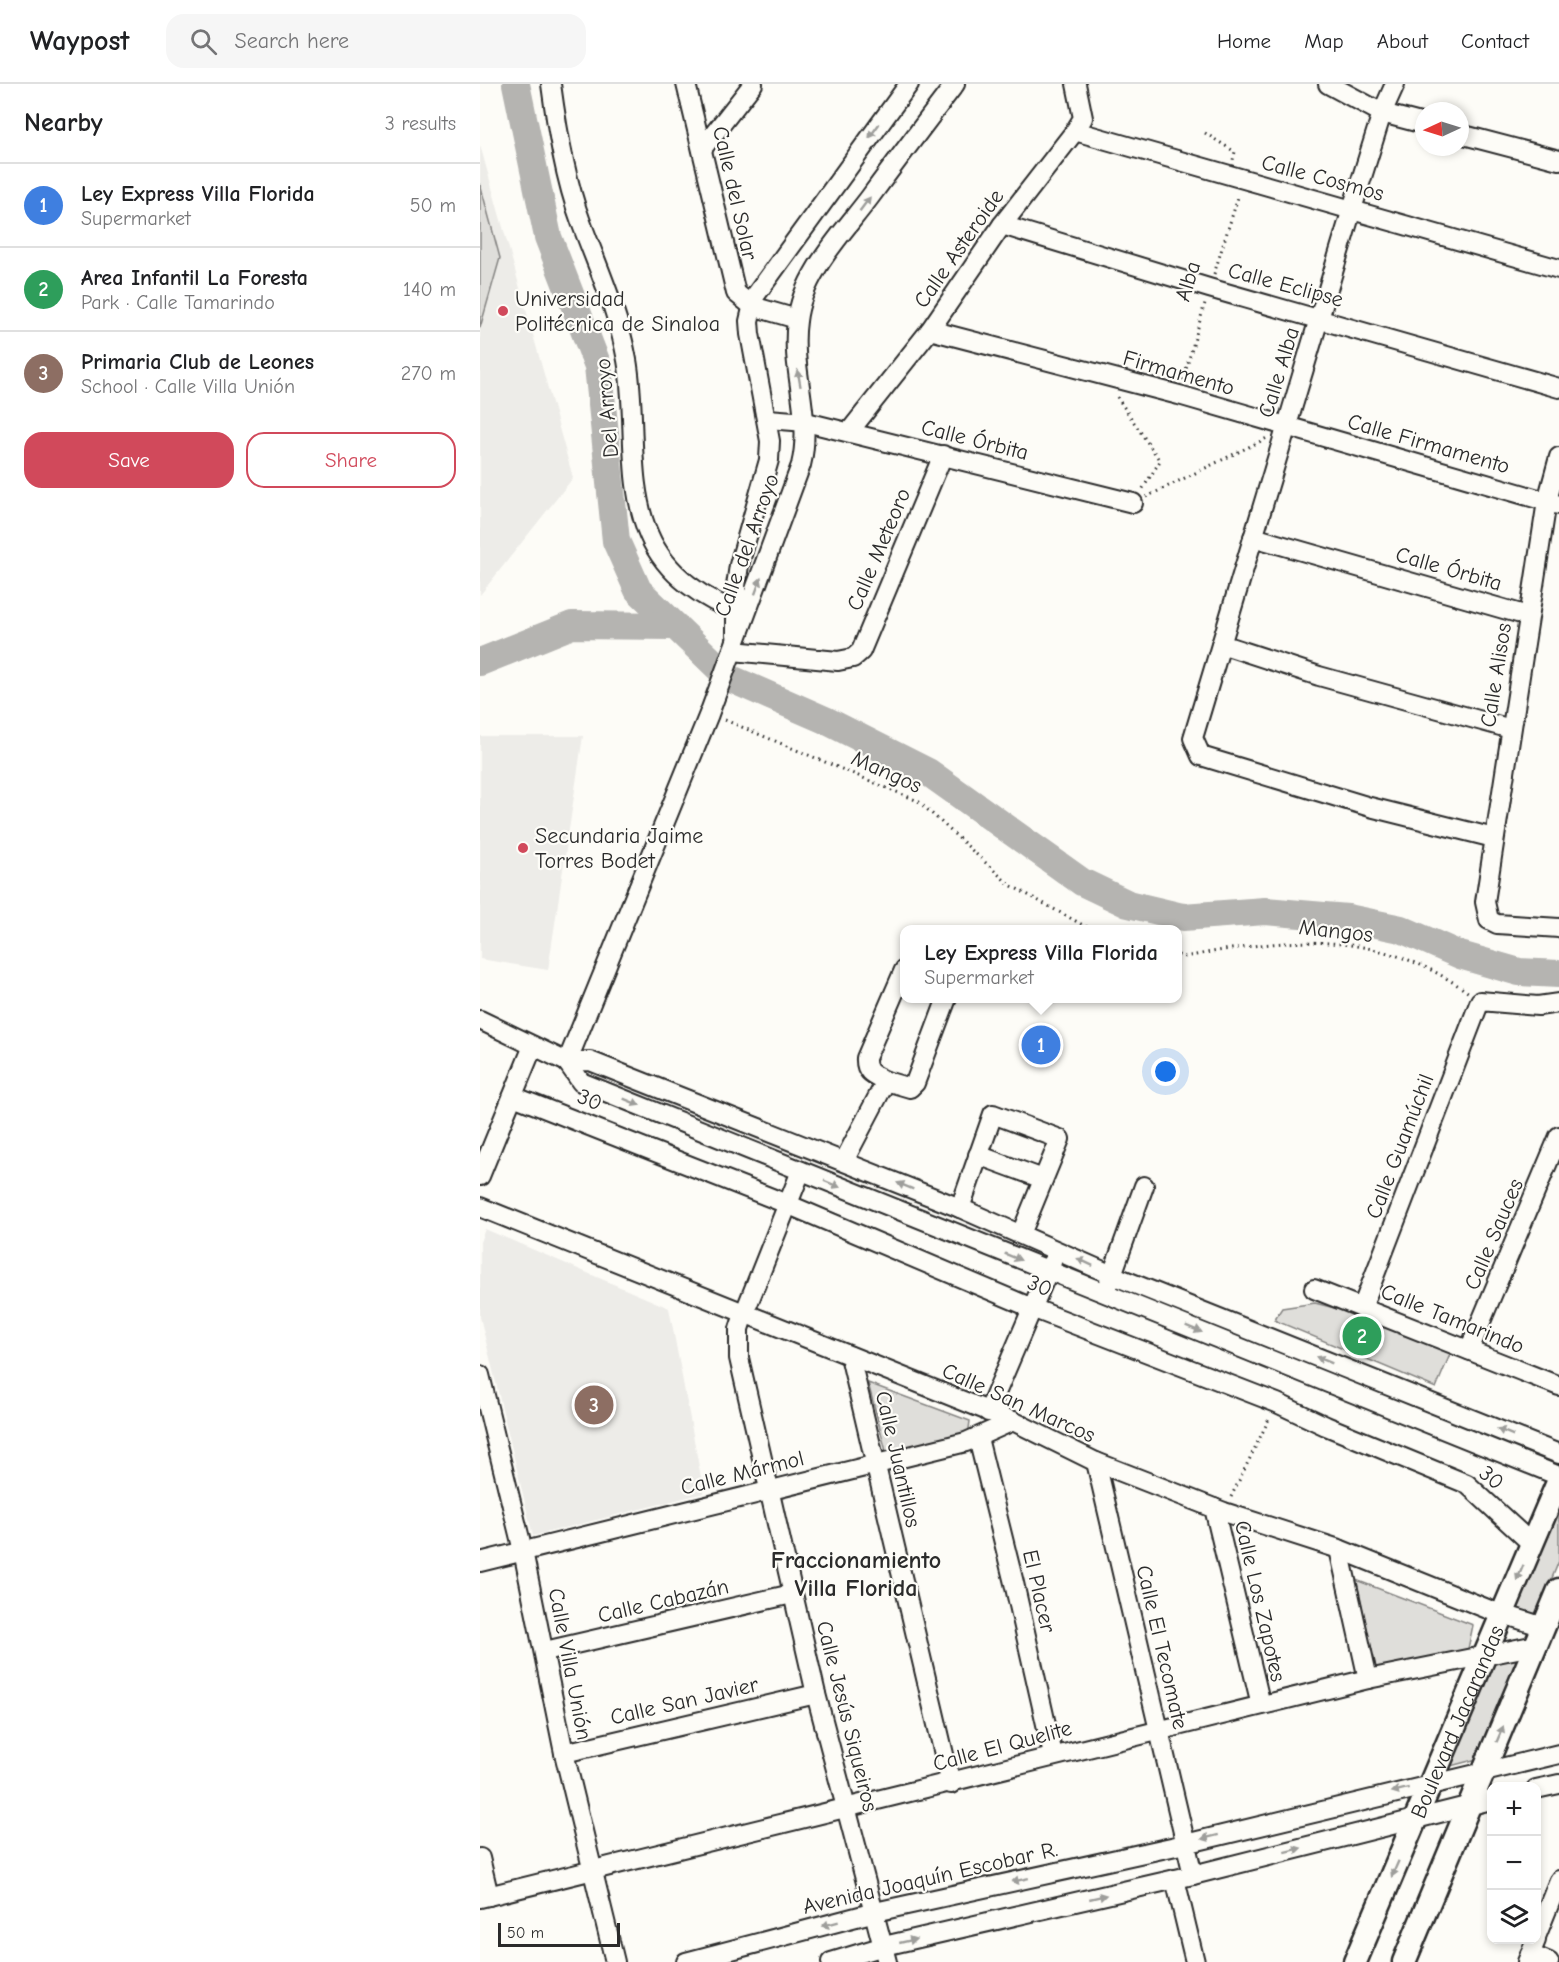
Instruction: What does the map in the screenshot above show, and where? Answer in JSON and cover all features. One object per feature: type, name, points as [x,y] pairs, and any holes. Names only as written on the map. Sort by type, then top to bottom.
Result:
[{"type":"main road","name":"Boulevard Jacarandas","points":[[1354,1962],[1433,1782],[1482,1657],[1559,1480]]},
{"type":"main road","name":"Boulevard Jacarandas","points":[[1404,1962],[1481,1803],[1485,1770],[1559,1590]]},
{"type":"street","name":"Del Arroyo","points":[[550,84],[577,210],[618,318],[628,362],[640,506],[649,535],[660,555],[686,583],[710,600],[741,613]]},
{"type":"street","name":"Calle del Solar","points":[[686,84],[733,284],[742,300],[752,306]]},
{"type":"street","points":[[702,149],[753,84]]},
{"type":"street","name":"Calle del Arroyo","points":[[741,613],[739,566],[769,460],[768,419],[750,334],[752,306],[764,282],[909,84]]},
{"type":"street","name":"Calle del Arroyo","points":[[567,1062],[709,714],[733,650],[741,613],[801,465],[805,447],[806,422],[796,360],[797,319],[805,290],[825,257],[954,84]]},
{"type":"street","name":"Calle Asteroide","points":[[849,432],[930,330],[1002,225],[1075,131],[1083,118],[1076,84]]},
{"type":"street","points":[[1328,84],[1382,113],[1415,122]]},
{"type":"street","name":"Calle Alba","points":[[1395,84],[1382,113],[1352,209],[1193,738],[1201,756],[1370,807],[1494,838]]},
{"type":"street","name":"Calle Cosmos","points":[[1075,131],[1559,269]]},
{"type":"street","points":[[1469,136],[1559,160]]},
{"type":"street","name":"Calle Eclipse","points":[[1002,225],[1209,288],[1559,388]]},
{"type":"street","points":[[752,306],[797,319]]},
{"type":"street","points":[[930,330],[1103,376]]},
{"type":"street","name":"Firmamento","points":[[1103,376],[1286,428]]},
{"type":"street","points":[[768,419],[806,422]]},
{"type":"street","name":"Calle Órbita","points":[[806,422],[1133,502]]},
{"type":"street","name":"Calle Firmamento","points":[[1286,428],[1553,503]]},
{"type":"street","name":"Calle Meteoro","points":[[733,650],[838,661],[854,658],[861,651],[943,455]]},
{"type":"street","name":"Calle Alisos","points":[[1559,457],[1553,503],[1528,616],[1485,902],[1490,920],[1497,924],[1559,928]]},
{"type":"street","name":"Calle Órbita","points":[[1252,537],[1528,616]]},
{"type":"street","points":[[1221,644],[1319,676],[1511,729]]},
{"type":"street","points":[[900,979],[866,1058],[866,1067],[870,1073],[903,1088],[910,1088],[915,1083],[945,1003]]},
{"type":"street","points":[[1480,1001],[1538,1006],[1559,1003]]},
{"type":"street","name":"Calle Guamúchil","points":[[1362,1308],[1480,1001]]},
{"type":"street","points":[[480,1020],[567,1062],[591,1061],[960,1208],[1112,1275],[1559,1454]]},
{"type":"street","points":[[480,1176],[533,1046]]},
{"type":"street","points":[[567,1062],[581,1082],[1559,1476]]},
{"type":"street","points":[[844,1161],[886,1081]]},
{"type":"street","name":"30","points":[[513,1096],[787,1204],[1032,1308],[1276,1403],[1467,1484],[1532,1544]]},
{"type":"street","points":[[960,1208],[993,1114],[1059,1139],[1021,1234]]},
{"type":"street","name":"Calle Sauces","points":[[1469,1350],[1559,1136]]},
{"type":"street","points":[[978,1155],[1043,1179]]},
{"type":"street","name":"Calle Jesús Siqueiros","points":[[801,1171],[739,1329],[739,1358],[816,1694],[885,1954]]},
{"type":"street","points":[[1105,1293],[1144,1186]]},
{"type":"street","name":"Calle San Marcos","points":[[480,1207],[1013,1421],[1096,1462],[1219,1510],[1339,1549],[1502,1614],[1541,1636]]},
{"type":"street","points":[[988,1412],[1057,1249]]},
{"type":"street","name":"Calle Tamarindo","points":[[1314,1289],[1559,1386]]},
{"type":"street","name":"Calle Juantillos","points":[[850,1356],[951,1784]]},
{"type":"street","name":"Calle Villa Unión","points":[[480,1375],[523,1551],[564,1754],[615,1962]]},
{"type":"street","name":"Calle Mármol","points":[[480,1562],[978,1438],[1013,1421]]},
{"type":"street","name":"El Placer","points":[[978,1438],[1053,1755]]},
{"type":"street","name":"Calle El Tecomate","points":[[1096,1462],[1185,1844]]},
{"type":"street","name":"Calle Los Zapotes","points":[[1219,1510],[1261,1704]]},
{"type":"street","points":[[1339,1549],[1368,1679]]},
{"type":"street","name":"Calle Cabazán","points":[[545,1651],[792,1594]]},
{"type":"street","name":"Calle El Quelite","points":[[485,1897],[951,1784],[1053,1755],[1261,1704],[1368,1679],[1482,1657],[1541,1636]]},
{"type":"street","name":"Calle San Javier","points":[[564,1754],[816,1694]]},
{"type":"street","name":"Avenida Joaquín Escobar R.","points":[[686,1962],[875,1912],[1185,1844],[1433,1782],[1559,1754]]},
{"type":"street","points":[[1541,1788],[1559,1784]]},
{"type":"street","points":[[831,1962],[885,1954],[1418,1817],[1481,1803]]},
{"type":"street","points":[[1185,1844],[1184,1877],[1195,1962]]},
{"type":"street","points":[[480,1858],[485,1897]]},
{"type":"street","points":[[1549,1962],[1532,1948],[1559,1880]]},
{"type":"path","name":"Alba","points":[[1179,396],[1209,288],[1235,178],[1235,152],[1205,133]]},
{"type":"path","points":[[1103,376],[1160,461],[1133,502]]},
{"type":"path","points":[[1133,502],[1286,428]]},
{"type":"path","name":"Mangos","points":[[709,714],[918,801],[1010,885],[1083,925]]},
{"type":"path","name":"Mangos","points":[[1182,956],[1278,942],[1363,945],[1424,966],[1446,977],[1480,1001]]},
{"type":"path","points":[[1219,1510],[1276,1403]]},
{"type":"shaded area","name":"Universidad Politécnica de Sinaloa","points":[[480,145],[573,478],[480,595]]},
{"type":"shaded area","points":[[480,184],[500,258],[480,328]]},
{"type":"shaded area","name":"Secundaria Jaime Torres Bodet","points":[[480,736],[583,736],[548,970],[480,959]]},
{"type":"shaded area","points":[[485,1229],[669,1308],[704,1493],[533,1536],[480,1317],[480,1242]]},
{"type":"shaded area","points":[[1315,1303],[1354,1313],[1451,1352],[1436,1388],[1274,1320],[1282,1308]]},
{"type":"shaded area","points":[[868,1383],[970,1421],[968,1436],[887,1455]]},
{"type":"shaded area","points":[[1559,1504],[1559,1561],[1537,1614],[1512,1610]]},
{"type":"shaded area","points":[[1356,1580],[1473,1625],[1468,1649],[1376,1669]]},
{"type":"shaded area","points":[[1522,1657],[1477,1759],[1447,1767],[1490,1664]]},
{"type":"waterway","points":[[516,84],[548,237],[598,366],[616,541],[638,590],[729,678],[825,720],[928,772],[1082,882],[1128,904],[1183,917],[1265,911],[1348,918],[1401,929],[1460,955],[1519,972],[1559,974]]},
{"type":"waterway","points":[[480,662],[572,625],[675,626]]},
{"type":"place","name":"Universidad Politécnica de Sinaloa","points":[[503,311]]},
{"type":"place","name":"Secundaria Jaime Torres Bodet","points":[[523,848]]},
{"type":"place","name":"Ley Express Villa Florida","points":[[1041,1045]]},
{"type":"place","name":"Area Infantil La Foresta","points":[[1362,1336]]},
{"type":"place","name":"Primaria Club de Leones","points":[[594,1405]]},
{"type":"district","name":"Fraccionamiento Villa Florida","points":[[856,1574]]}]
